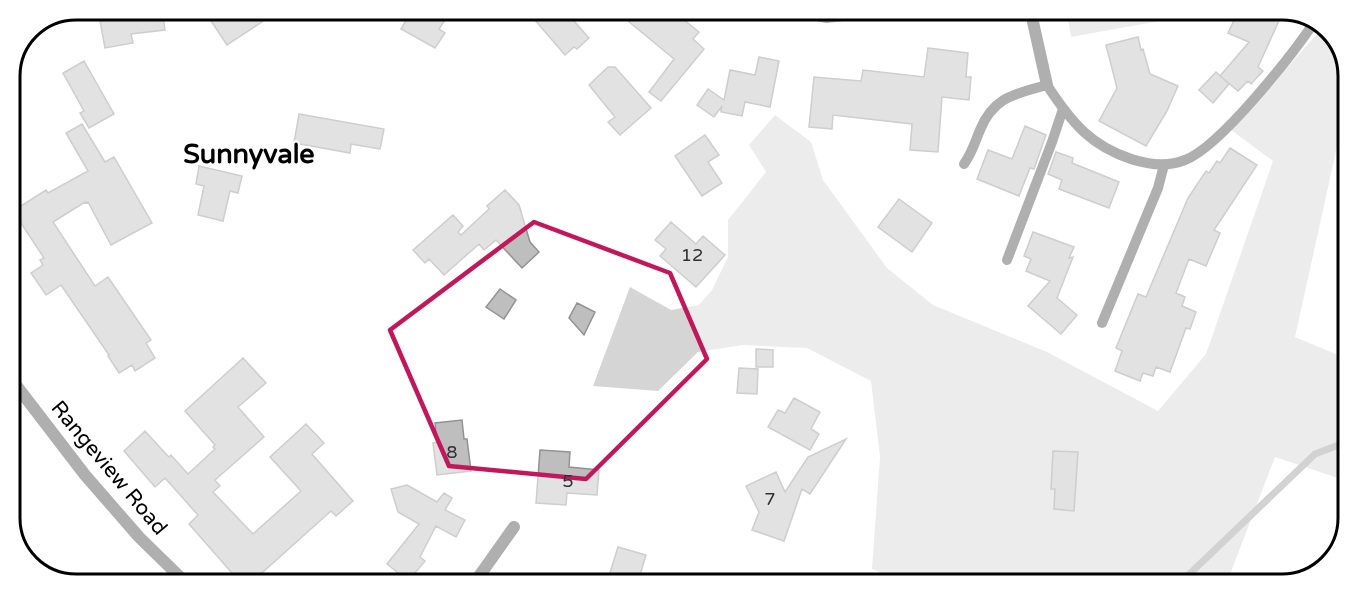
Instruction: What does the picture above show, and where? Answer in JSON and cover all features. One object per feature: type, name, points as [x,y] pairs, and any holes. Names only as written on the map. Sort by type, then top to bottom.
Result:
[{"type":"street","points":[[1033,20],[1047,85]]},
{"type":"street","name":"Rangeview Road","points":[[20,390],[85,475],[139,537],[177,574]]},
{"type":"street","points":[[481,574],[514,528]]},
{"type":"lane","points":[[964,164],[988,114],[996,104],[1004,98],[1047,85],[1063,109],[1084,133],[1106,147],[1135,159],[1164,165],[1187,160],[1226,129],[1299,45],[1311,27]]},
{"type":"lane","points":[[1007,260],[1063,109]]},
{"type":"lane","points":[[1102,323],[1158,188],[1164,165]]},
{"type":"highlighted area","points":[[534,222],[670,273],[707,359],[586,479],[449,466],[390,330]]},
{"type":"shaded area","points":[[1068,20],[1165,20],[1071,37]]},
{"type":"shaded area","points":[[1317,34],[1320,35],[1335,57],[1337,146],[1295,337],[1338,355],[1338,478],[1275,457],[1230,574],[885,574],[872,569],[880,457],[871,381],[807,348],[743,345],[698,352],[658,391],[593,386],[630,287],[671,310],[699,305],[712,290],[728,257],[728,220],[766,172],[749,145],[775,115],[811,142],[823,180],[887,268],[933,305],[1047,352],[1158,411],[1206,354],[1273,161],[1231,130]]},
{"type":"building","points":[[164,20],[165,30],[131,34],[133,43],[105,48],[100,21]]},
{"type":"building","points":[[213,20],[265,20],[227,45],[211,21]]},
{"type":"building","points":[[406,20],[445,20],[439,29],[445,33],[435,48],[401,29]]},
{"type":"building","points":[[535,20],[573,20],[589,38],[577,49],[574,47],[565,55]]},
{"type":"building","points":[[627,20],[684,20],[699,32],[693,39],[704,49],[661,101],[649,92],[674,59]]},
{"type":"building","points":[[1234,20],[1279,20],[1258,67],[1263,71],[1251,84],[1248,81],[1238,91],[1220,76],[1249,42],[1228,33]]},
{"type":"building","points":[[1138,37],[1150,74],[1178,86],[1167,111],[1146,146],[1099,121],[1117,88],[1106,45]]},
{"type":"building","points":[[928,48],[968,53],[966,77],[971,77],[969,100],[942,97],[938,152],[910,150],[912,124],[833,115],[832,129],[809,127],[814,77],[861,81],[863,70],[924,77]]},
{"type":"building","points":[[759,57],[779,61],[770,107],[745,102],[742,116],[721,112],[722,106],[714,117],[697,105],[708,89],[724,100],[730,70],[755,75]]},
{"type":"building","points":[[84,61],[114,114],[89,128],[80,113],[84,111],[63,73]]},
{"type":"building","points":[[608,67],[615,67],[651,108],[620,135],[608,122],[615,117],[589,85]]},
{"type":"building","points":[[1216,72],[1229,84],[1213,103],[1199,90]]},
{"type":"building","points":[[299,114],[384,129],[380,149],[351,144],[350,153],[294,143]]},
{"type":"building","points":[[82,124],[105,162],[114,157],[152,223],[111,245],[88,202],[53,222],[95,286],[108,277],[151,340],[146,343],[155,358],[135,371],[132,365],[119,373],[61,285],[46,295],[31,273],[43,265],[40,260],[44,258],[20,222],[20,207],[46,190],[48,193],[88,171],[66,133]]},
{"type":"building","points":[[1025,126],[1046,135],[1034,169],[1030,168],[1019,196],[977,179],[988,150],[1012,159]]},
{"type":"building","points":[[705,135],[719,155],[708,162],[722,183],[702,196],[675,156]]},
{"type":"building","points":[[1230,148],[1257,165],[1214,230],[1220,233],[1206,266],[1189,259],[1176,293],[1185,297],[1182,306],[1196,312],[1190,329],[1186,328],[1170,372],[1156,367],[1153,376],[1143,373],[1140,381],[1115,371],[1122,351],[1116,348],[1138,294],[1146,297],[1188,198],[1206,171],[1209,173],[1217,161],[1220,163]]},
{"type":"building","points":[[1056,152],[1073,158],[1072,163],[1119,182],[1109,208],[1059,189],[1062,180],[1048,174]]},
{"type":"building","points":[[199,166],[242,176],[238,193],[230,191],[223,221],[198,215],[204,186],[196,184]]},
{"type":"building","points":[[505,190],[519,205],[530,242],[539,252],[522,268],[496,240],[484,250],[479,244],[444,275],[429,259],[425,263],[413,250],[453,215],[463,226],[458,232],[461,235],[489,209],[487,206]]},
{"type":"building","points":[[899,199],[932,223],[912,252],[878,227]]},
{"type":"building","points":[[671,222],[696,244],[703,236],[725,255],[696,287],[660,256],[666,249],[655,240]]},
{"type":"building","points":[[1033,232],[1074,247],[1069,258],[1073,257],[1057,298],[1077,315],[1061,334],[1028,306],[1050,281],[1026,271],[1031,259],[1024,256]]},
{"type":"building","points":[[500,289],[516,300],[504,319],[486,307]]},
{"type":"building","points":[[577,303],[595,312],[584,335],[569,318]]},
{"type":"building","points":[[756,349],[773,350],[773,367],[756,367]]},
{"type":"building","points":[[243,358],[266,383],[238,407],[264,437],[215,480],[220,486],[213,492],[253,534],[301,491],[270,457],[306,424],[324,443],[312,454],[353,501],[336,516],[331,511],[261,574],[233,574],[189,524],[198,515],[165,478],[155,487],[124,451],[145,431],[188,474],[215,449],[213,447],[215,445],[185,411]]},
{"type":"building","points":[[739,368],[758,369],[757,394],[737,393]]},
{"type":"building","points":[[794,398],[820,412],[811,429],[819,434],[810,450],[768,427],[778,410],[785,413]]},
{"type":"building","points":[[462,420],[471,471],[437,475],[433,443],[437,442],[435,423]]},
{"type":"building","points":[[846,439],[810,494],[802,489],[784,541],[752,530],[759,512],[746,486],[776,472],[785,492],[808,457]]},
{"type":"building","points":[[540,450],[570,452],[569,467],[599,470],[597,495],[567,493],[566,505],[536,503]]},
{"type":"building","points":[[1053,451],[1078,452],[1074,511],[1054,509],[1055,489],[1051,489]]},
{"type":"building","points":[[407,485],[437,502],[444,493],[452,498],[445,510],[465,520],[456,537],[436,526],[420,557],[425,561],[414,574],[399,574],[387,564],[419,524],[398,512],[391,489]]},
{"type":"building","points":[[618,547],[646,555],[640,574],[610,574]]},
{"type":"waterway","points":[[1190,574],[1315,454],[1338,445]]},
{"type":"district","name":"Sunnyvale","points":[[249,154]]}]
